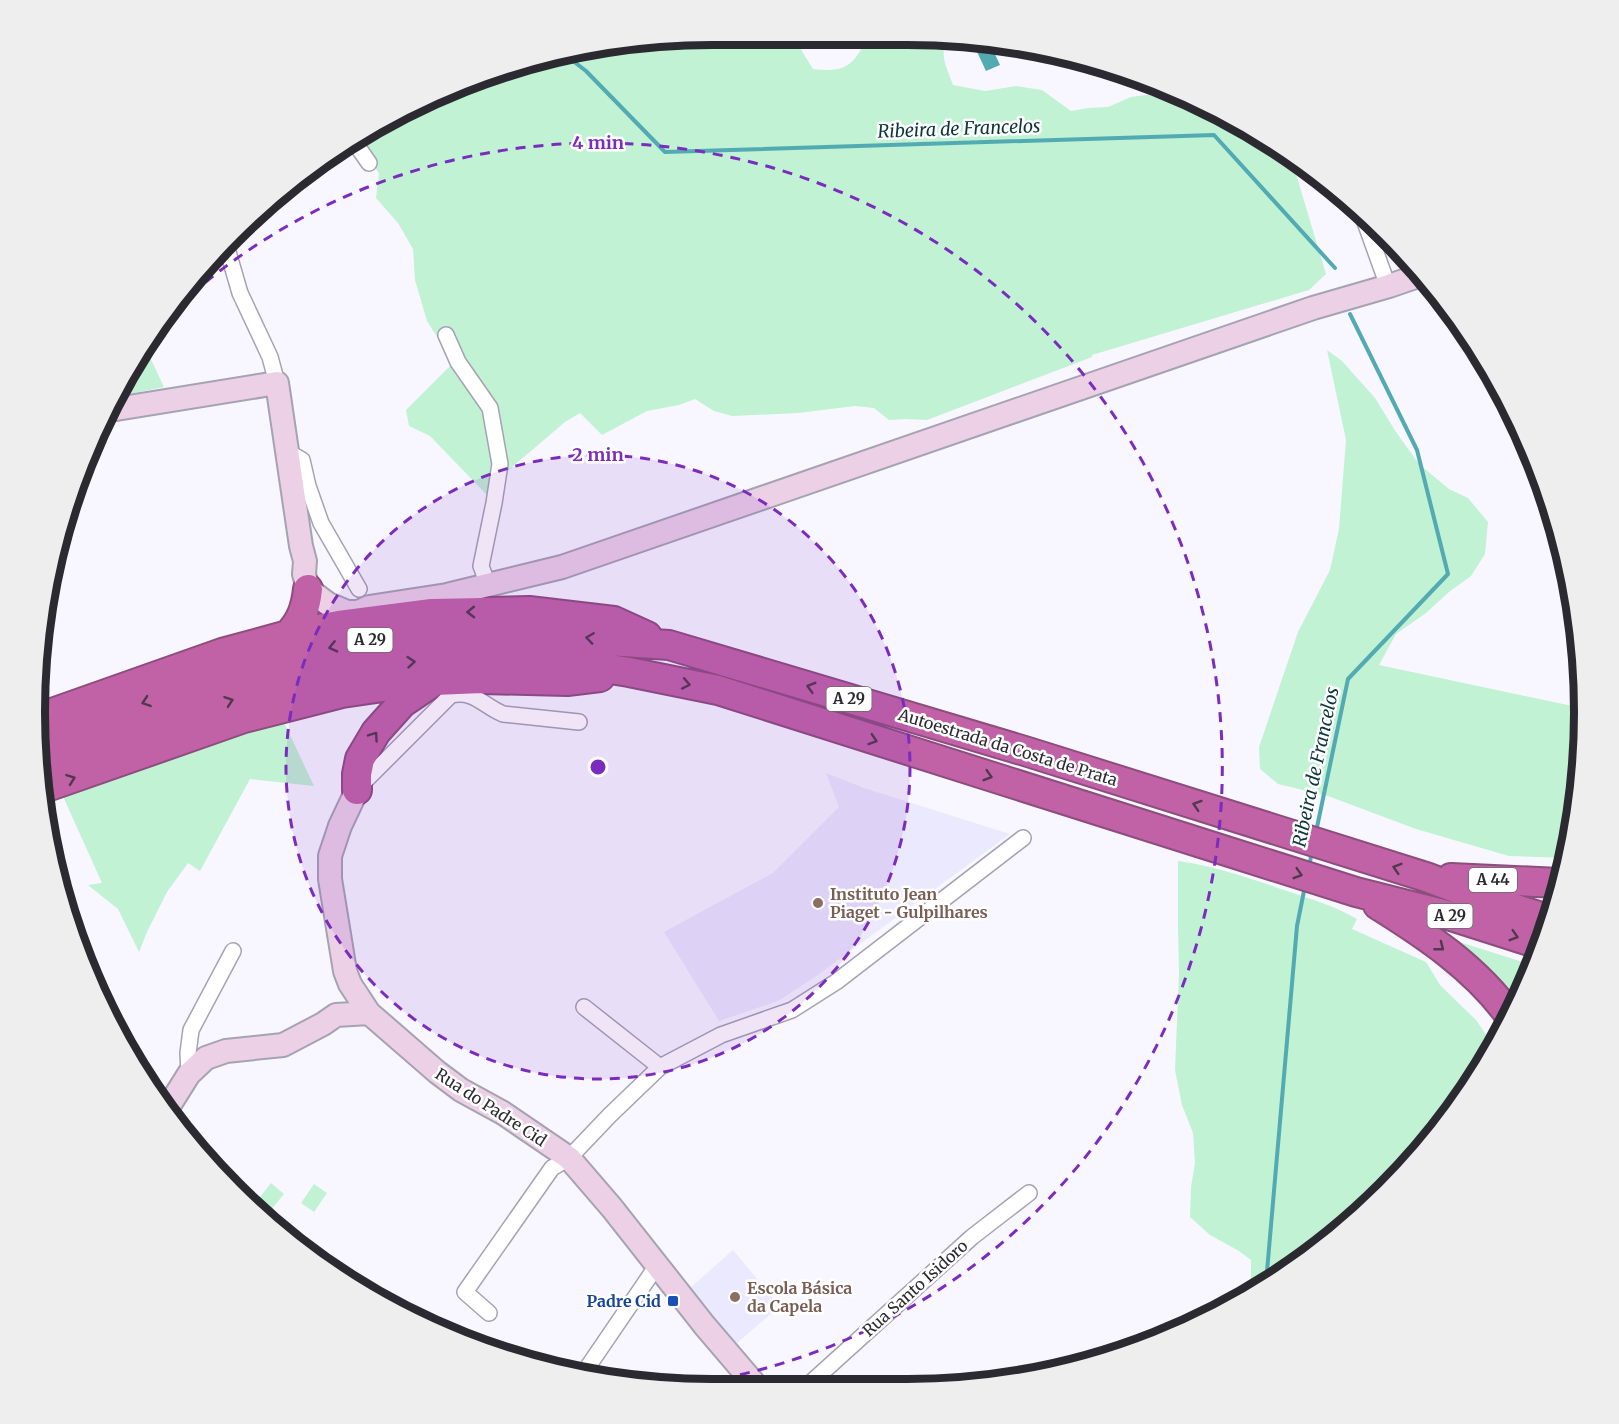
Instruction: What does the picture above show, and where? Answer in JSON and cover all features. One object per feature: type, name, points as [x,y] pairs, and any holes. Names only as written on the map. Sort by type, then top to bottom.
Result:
[{"type":"highway","points":[[288,635],[297,626],[302,615],[307,603],[308,589]]},
{"type":"highway","name":"A 29","points":[[49,780],[87,737],[222,653],[288,635],[339,625],[432,613],[529,611],[614,621],[669,645]]},
{"type":"highway","name":"Autoestrada da Costa de Prata","points":[[47,763],[87,737],[226,674],[362,641],[399,636],[518,632],[669,645],[1028,752],[1367,858],[1542,917]]},
{"type":"highway","name":"Autoestrada da Costa de Prata","points":[[46,740],[87,737],[312,679],[386,664],[433,660],[561,661],[718,690],[1356,892],[1451,916],[1533,942]]},
{"type":"highway","name":"A 29","points":[[45,721],[87,737],[244,718],[365,689],[434,681],[482,679],[567,681],[629,672]]},
{"type":"highway","points":[[357,790],[360,759],[376,732],[402,703],[434,681]]},
{"type":"highway","name":"A 44","points":[[1426,877],[1552,883]]},
{"type":"highway","points":[[1356,892],[1409,924],[1442,949],[1467,969],[1504,1009]]},
{"type":"main road","points":[[1339,300],[1384,275],[1404,268]]},
{"type":"main road","points":[[305,561],[329,591],[348,600],[447,596],[562,567],[1339,300],[1413,278]]},
{"type":"main road","points":[[118,409],[277,383],[308,589],[328,604],[347,612],[358,612],[364,598]]},
{"type":"main road","name":"Rua do Padre Cid","points":[[357,790],[340,825],[330,856],[330,879],[345,971],[350,984],[369,1013],[461,1090],[503,1113],[569,1158],[750,1379]]},
{"type":"main road","points":[[171,1102],[189,1074],[206,1058],[226,1051],[283,1045],[323,1024],[336,1015],[350,984]]},
{"type":"main road","points":[[336,1015],[369,1013]]},
{"type":"street","points":[[358,147],[369,163]]},
{"type":"street","points":[[1368,230],[1384,275]]},
{"type":"street","points":[[228,253],[240,293],[270,357],[277,383]]},
{"type":"street","points":[[446,335],[458,362],[490,408],[500,464],[481,566],[488,585]]},
{"type":"street","points":[[288,452],[302,460],[321,523],[364,598]]},
{"type":"street","points":[[357,790],[451,695],[468,694],[503,714],[579,722]]},
{"type":"street","points":[[489,1313],[465,1292],[552,1168],[569,1158],[660,1067],[721,1035],[792,1010],[836,982],[1023,838]]},
{"type":"street","points":[[189,1074],[188,1053],[191,1030],[233,951]]},
{"type":"street","points":[[584,1006],[660,1067]]},
{"type":"street","name":"Rua Santo Isidoro","points":[[815,1379],[972,1237],[1029,1193]]},
{"type":"street","points":[[588,1367],[658,1264]]},
{"type":"shaded area","name":"Instituto Jean Piaget - Gulpilhares","points":[[826,773],[864,788],[1010,834],[815,977],[778,1001],[719,1021],[664,932],[773,873],[839,807]]},
{"type":"shaded area","name":"Escola Básica da Capela","points":[[733,1250],[780,1306],[735,1345],[690,1288]]},
{"type":"green space","points":[[798,45],[813,69],[825,70],[843,68],[854,60],[864,45],[945,46],[946,66],[953,85],[985,91],[1016,86],[1042,90],[1071,111],[1108,107],[1131,97],[1154,94],[1202,114],[1240,134],[1295,169],[1326,274],[1309,290],[1092,355],[1092,357],[927,420],[889,420],[874,408],[855,406],[798,413],[732,416],[714,411],[695,399],[679,405],[647,411],[602,435],[580,413],[565,422],[504,474],[498,493],[486,494],[430,436],[409,426],[406,410],[458,358],[442,345],[427,321],[415,280],[413,249],[398,223],[376,198],[379,174],[363,144],[378,134],[457,96],[498,80],[582,58],[668,46]]},
{"type":"green space","points":[[1327,350],[1342,361],[1375,398],[1419,464],[1449,489],[1468,498],[1488,522],[1485,554],[1471,576],[1396,634],[1379,665],[1574,706],[1573,756],[1557,858],[1509,856],[1416,829],[1328,796],[1278,784],[1260,769],[1259,747],[1298,632],[1330,570],[1339,529],[1346,440]]},
{"type":"green space","points":[[149,355],[164,387],[125,395]]},
{"type":"green space","points":[[282,718],[314,786],[250,779],[200,871],[188,863],[167,892],[139,952],[118,909],[88,885],[102,883],[61,792]]},
{"type":"green space","points":[[1178,861],[1206,866],[1323,903],[1357,919],[1352,929],[1426,962],[1440,985],[1476,1020],[1489,1039],[1462,1083],[1436,1118],[1379,1184],[1313,1241],[1251,1283],[1251,1260],[1210,1235],[1190,1217],[1195,1163],[1193,1133],[1182,1105],[1175,1070],[1179,973]]},
{"type":"green space","points":[[1450,939],[1525,963],[1508,1001]]},
{"type":"green space","points":[[271,1183],[284,1194],[270,1211],[258,1200]]},
{"type":"green space","points":[[314,1184],[327,1193],[314,1212],[301,1203]]},
{"type":"water","points":[[976,49],[994,51],[1000,65],[986,71]]},
{"type":"waterway","name":"Ribeira de Francelos","points":[[572,60],[586,71],[665,152],[1214,135],[1335,268]]},
{"type":"waterway","name":"Ribeira de Francelos","points":[[1316,832],[1348,679],[1448,574],[1417,450],[1350,314]]},
{"type":"waterway","name":"Ribeira de Francelos","points":[[1309,867],[1312,851]]},
{"type":"waterway","name":"Ribeira de Francelos","points":[[1267,1274],[1297,926],[1305,886]]},
{"type":"place","name":"Instituto Jean Piaget - Gulpilhares","points":[[818,903]]},
{"type":"place","name":"Escola Básica da Capela","points":[[735,1297]]},
{"type":"place","name":"Padre Cid","points":[[673,1301]]}]
